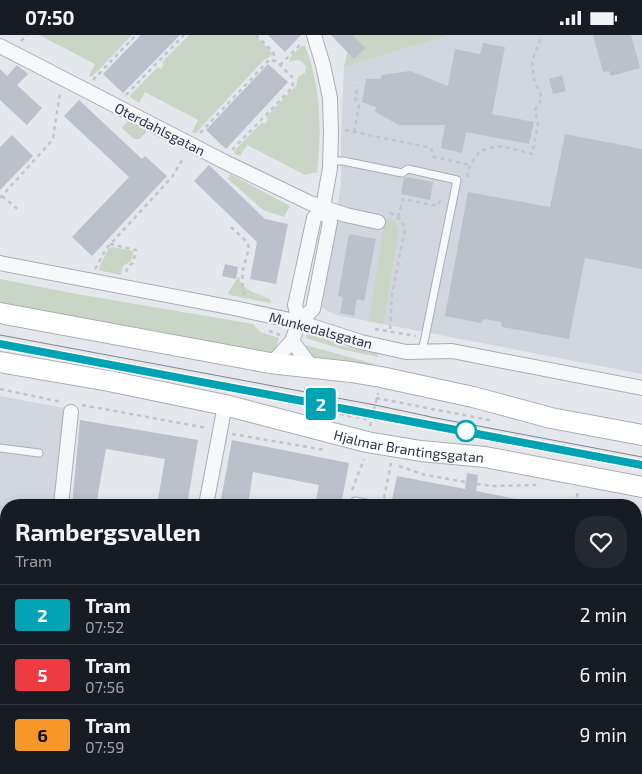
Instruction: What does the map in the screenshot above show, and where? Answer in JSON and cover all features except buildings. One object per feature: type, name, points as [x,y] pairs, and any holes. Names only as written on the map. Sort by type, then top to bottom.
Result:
[{"type":"main road","points":[[0,313],[270,363],[381,377],[473,397],[551,418],[642,435]]},
{"type":"main road","name":"Hjalmar Brantingsgatan","points":[[0,362],[109,381],[225,405],[367,442],[421,451],[485,457],[642,487]]},
{"type":"street","points":[[270,363],[275,361],[292,341],[299,322],[312,309],[330,221],[323,207],[330,161],[330,98],[323,65],[310,37]]},
{"type":"street","name":"Oterdahlsgatan","points":[[0,46],[116,107],[310,203],[346,215],[382,217]]},
{"type":"street","name":"Munkedalsgatan","points":[[0,263],[299,322],[361,342],[406,351],[452,351],[642,389]]},
{"type":"street","points":[[292,341],[307,361],[317,369]]},
{"type":"street","points":[[207,499],[225,405]]},
{"type":"street","points":[[62,499],[74,407]]},
{"type":"lane","points":[[330,161],[343,161],[402,173],[408,169],[457,180],[422,351]]},
{"type":"lane","points":[[0,447],[39,453]]},
{"type":"path","points":[[84,90],[136,35]]},
{"type":"path","points":[[116,107],[184,35]]},
{"type":"path","points":[[256,35],[273,52],[276,62]]},
{"type":"path","points":[[457,180],[467,181],[470,165],[480,151],[497,147],[510,148],[532,154],[538,125],[535,111],[542,98],[534,79],[532,61],[542,35]]},
{"type":"path","points":[[280,65],[310,37]]},
{"type":"path","points":[[20,211],[1,197],[53,138],[62,79]]},
{"type":"path","points":[[354,132],[359,106],[355,98],[358,85]]},
{"type":"path","points":[[331,128],[432,148],[434,157],[470,165]]},
{"type":"path","points":[[398,217],[403,199],[438,205],[446,177]]},
{"type":"path","points":[[382,217],[398,217],[403,222],[405,229],[392,294],[390,332]]},
{"type":"path","points":[[231,227],[247,242],[248,248],[243,276],[245,301]]},
{"type":"path","points":[[110,244],[136,250],[133,263],[126,270],[125,279]]},
{"type":"path","points":[[0,389],[74,407],[142,415],[332,451]]},
{"type":"path","points":[[376,398],[489,420],[490,424]]},
{"type":"path","points":[[352,490],[364,457]]},
{"type":"path","points":[[385,462],[425,475],[493,487],[536,485]]},
{"type":"path","points":[[385,499],[391,463]]},
{"type":"path","points":[[576,499],[578,491],[584,492]]},
{"type":"shaded area","points":[[449,35],[642,35],[642,374],[336,315],[322,308],[341,185],[344,67]]},
{"type":"shaded area","points":[[0,396],[64,408],[56,499],[0,499]]},
{"type":"green space","points":[[39,35],[132,35],[91,77],[89,76],[95,64]]},
{"type":"green space","points":[[189,35],[255,35],[273,54],[263,61],[196,133],[192,132],[198,120],[145,92],[139,103],[130,97],[158,67],[161,69],[164,65],[162,62]]},
{"type":"green space","points":[[351,35],[449,35],[344,67]]},
{"type":"green space","points":[[302,46],[305,46],[314,77],[320,124],[317,172],[305,175],[247,145],[240,156],[235,154],[234,151],[262,122],[265,124],[268,120],[266,117],[296,86],[298,77],[305,73],[306,67],[303,62],[296,60],[289,62],[290,57]]},
{"type":"green space","points":[[128,120],[148,130],[140,139],[134,139],[122,128]]},
{"type":"green space","points":[[230,174],[290,206],[284,217],[263,210],[228,179]]},
{"type":"green space","points":[[385,218],[394,221],[399,229],[382,324],[369,320]]},
{"type":"green space","points":[[112,247],[134,251],[131,261],[123,266],[121,275],[98,270],[108,249]]},
{"type":"green space","points":[[238,277],[247,289],[271,300],[270,303],[230,295],[228,293]]},
{"type":"green space","points":[[0,279],[253,324],[260,332],[279,338],[276,348],[267,355],[0,306]]},
{"type":"green space","points":[[312,332],[338,345],[376,353],[378,357],[341,349],[306,338],[307,333]]},
{"type":"green space","points":[[305,345],[375,364],[374,371],[315,361],[305,348]]},
{"type":"tram line","points":[[0,335],[642,457]]},
{"type":"tram line","points":[[0,344],[437,426]]},
{"type":"tram line","name":"2","points":[[0,344],[642,465]]},
{"type":"tram line","points":[[538,445],[642,465]]}]
